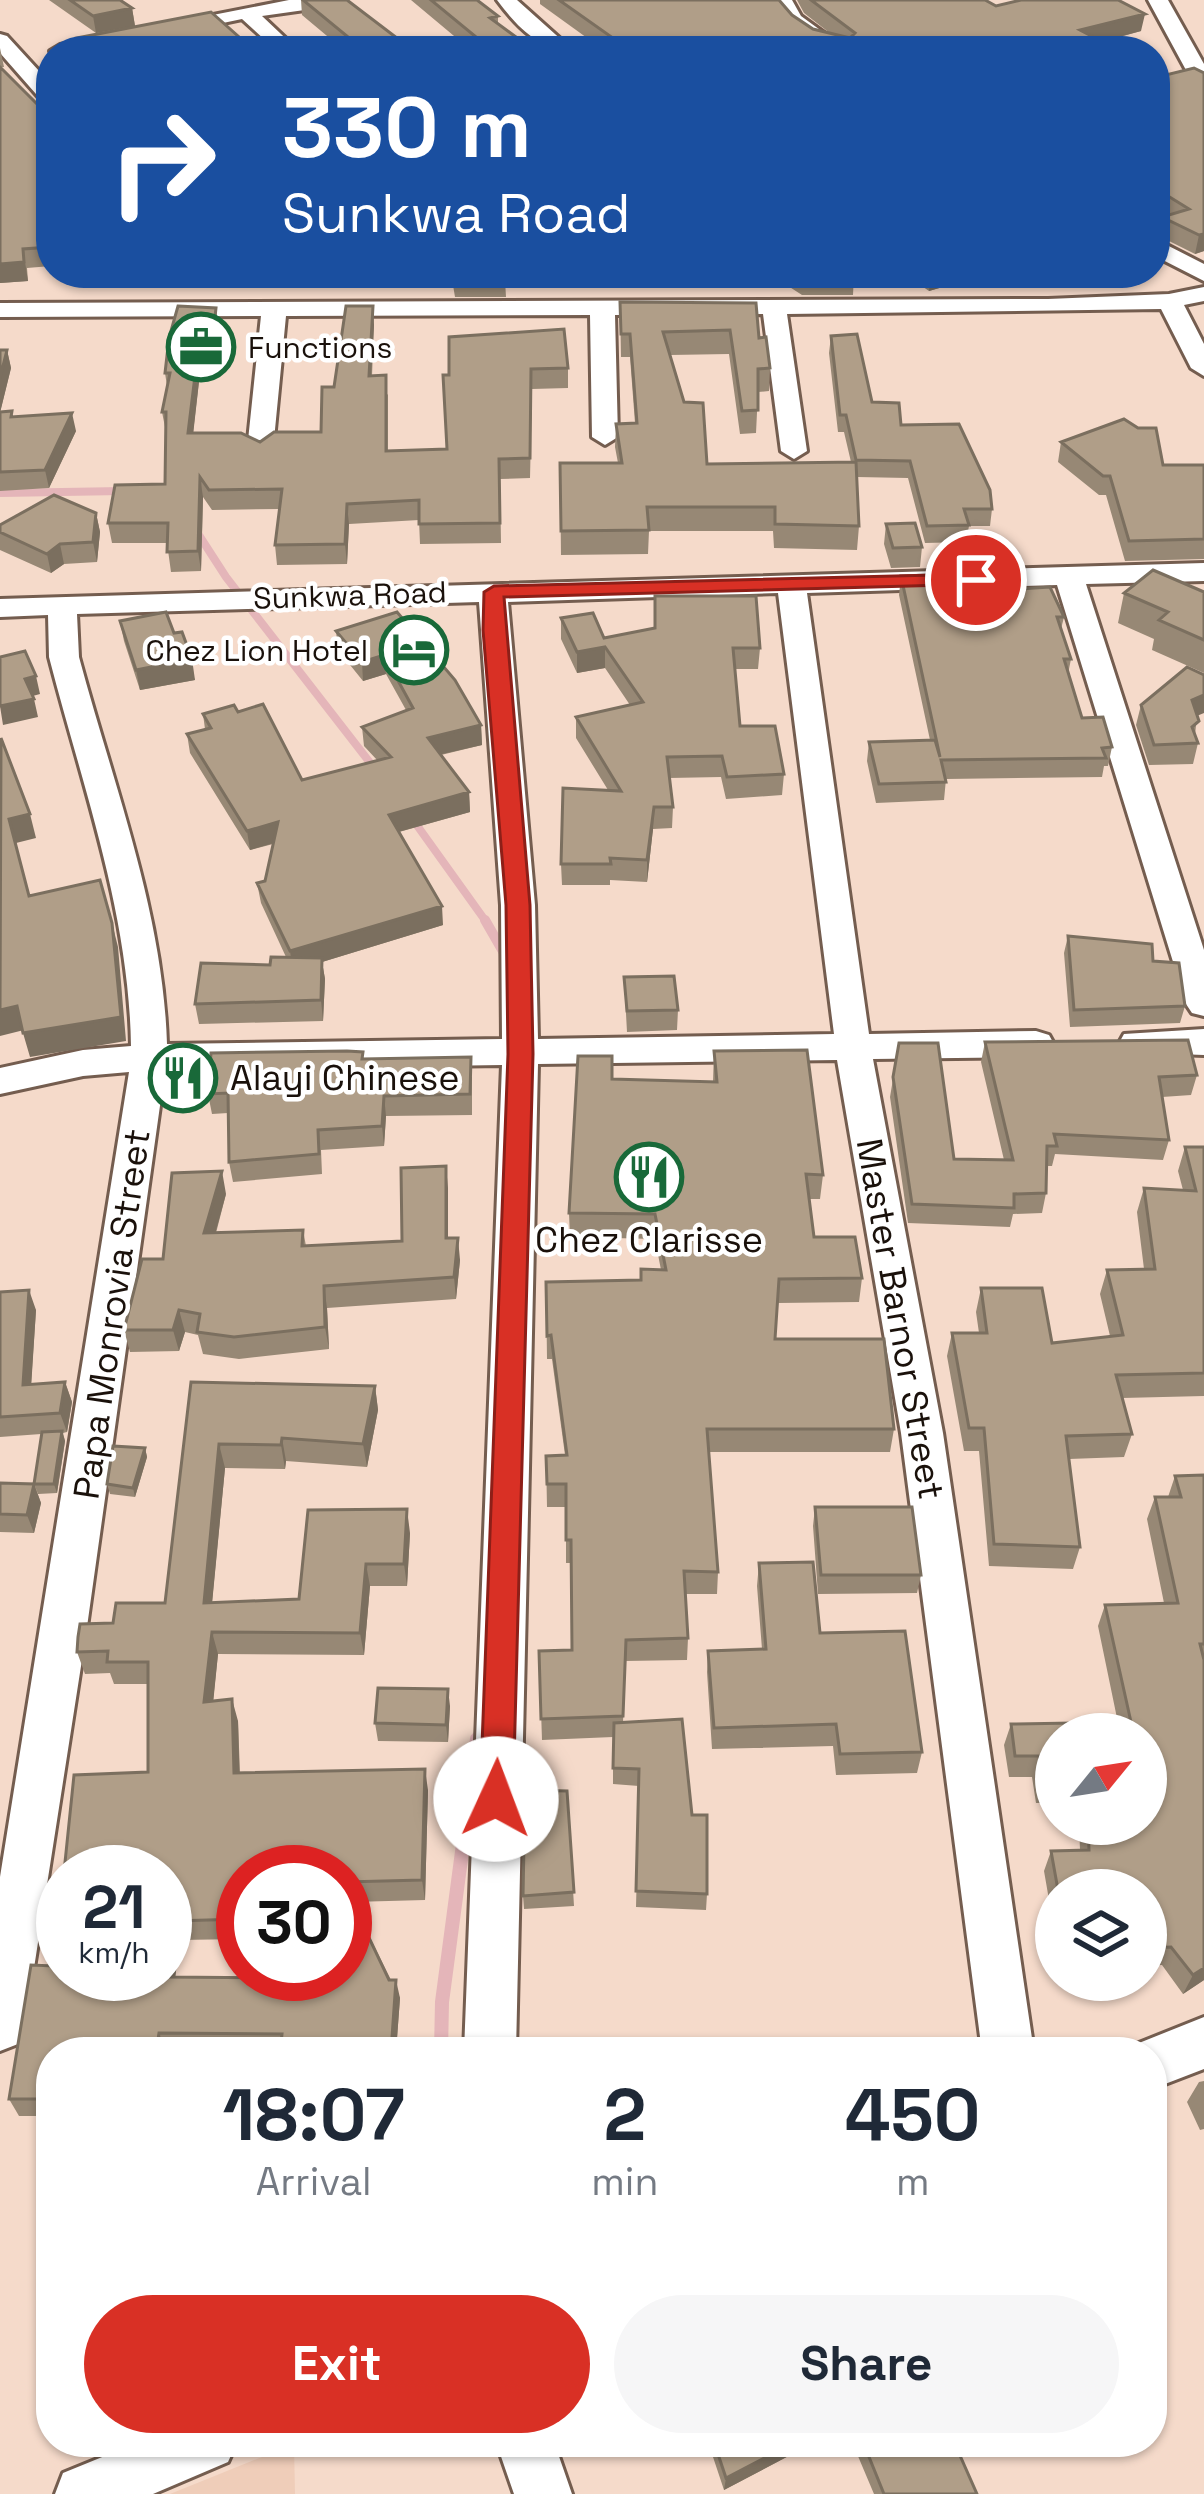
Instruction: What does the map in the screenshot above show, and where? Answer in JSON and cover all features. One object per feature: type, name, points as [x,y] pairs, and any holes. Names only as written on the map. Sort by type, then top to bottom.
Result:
[{"type":"street","points":[[132,36],[334,0]]},
{"type":"street","points":[[507,0],[544,36]]},
{"type":"street","points":[[782,0],[793,20],[816,36]]},
{"type":"street","points":[[1158,0],[1204,82]]},
{"type":"street","points":[[247,12],[273,36]]},
{"type":"street","points":[[1172,32],[1204,33]]},
{"type":"street","points":[[0,40],[36,81]]},
{"type":"street","points":[[17,60],[36,56]]},
{"type":"street","points":[[1170,254],[1204,274]]},
{"type":"street","points":[[110,309],[121,288]]},
{"type":"street","points":[[883,288],[906,305]]},
{"type":"street","points":[[0,310],[274,309],[532,299],[602,308],[1169,302],[1204,294]]},
{"type":"street","points":[[1169,302],[1204,368]]},
{"type":"street","points":[[774,307],[794,451]]},
{"type":"street","points":[[602,308],[605,437]]},
{"type":"street","points":[[260,450],[274,309]]},
{"type":"street","name":"Sunkwa Road","points":[[0,608],[1204,572]]},
{"type":"street","points":[[1069,577],[1204,1004]]},
{"type":"street","name":"Master Barnor Street","points":[[791,587],[853,1046],[922,1433],[1006,2037]]},
{"type":"street","points":[[490,2037],[518,1054],[518,905],[493,630],[494,592]]},
{"type":"street","name":"Papa Monrovia Street","points":[[0,2026],[68,1611],[149,1057],[151,1011],[143,957],[64,657],[62,607]]},
{"type":"street","points":[[1110,1043],[1204,1042]]},
{"type":"street","points":[[0,1081],[149,1057],[1064,1043]]},
{"type":"street","points":[[1167,2057],[1204,2043]]},
{"type":"street","points":[[84,2494],[172,2457]]},
{"type":"street","points":[[531,2457],[543,2494]]},
{"type":"shaded area","points":[[262,2457],[294,2457],[295,2494],[170,2494]]},
{"type":"building","points":[[70,0],[120,0],[132,8],[93,16]]},
{"type":"building","points":[[303,0],[347,0],[394,36],[347,36]]},
{"type":"building","points":[[431,0],[477,0],[498,16],[490,18],[515,36],[475,36]]},
{"type":"building","points":[[559,0],[779,0],[813,29],[842,36],[610,36]]},
{"type":"building","points":[[811,0],[985,0],[996,6],[1021,0],[1118,0],[1145,14],[1080,30],[1091,36],[852,36],[855,33]]},
{"type":"building","points":[[211,12],[238,36],[87,36]]},
{"type":"building","points":[[0,67],[36,103],[36,248],[23,249],[24,262],[0,264]]},
{"type":"building","points":[[1194,68],[1204,73],[1204,234],[1199,235],[1170,221],[1170,215],[1189,209],[1170,197],[1170,74]]},
{"type":"building","points":[[620,302],[756,303],[759,338],[766,337],[770,368],[758,369],[758,410],[742,411],[730,330],[663,332],[684,402],[703,403],[707,464],[856,462],[859,526],[775,524],[775,507],[647,507],[649,530],[561,531],[560,463],[622,463],[616,424],[637,423],[630,334],[621,334]]},
{"type":"building","points":[[178,306],[216,308],[213,335],[200,335],[188,433],[241,433],[260,442],[274,432],[321,432],[322,387],[334,387],[346,306],[373,306],[369,376],[386,375],[386,451],[447,449],[443,375],[449,375],[449,337],[564,329],[568,368],[531,369],[530,458],[499,459],[500,523],[419,524],[419,500],[347,504],[345,544],[275,545],[282,489],[209,490],[200,477],[198,551],[167,552],[168,523],[108,523],[115,485],[165,484],[166,412],[162,412],[170,373],[165,373],[169,338]]},
{"type":"building","points":[[857,334],[872,402],[899,403],[901,425],[959,424],[990,490],[992,509],[964,509],[969,525],[927,526],[910,461],[856,460],[846,415],[840,415],[831,336]]},
{"type":"building","points":[[0,350],[7,350],[0,378]]},
{"type":"building","points":[[12,411],[11,417],[72,413],[45,470],[0,472],[0,412]]},
{"type":"building","points":[[1124,419],[1138,428],[1156,428],[1163,465],[1204,465],[1204,539],[1129,541],[1110,476],[1103,476],[1061,442]]},
{"type":"building","points":[[54,495],[96,513],[93,542],[60,544],[47,554],[0,532],[0,525]]},
{"type":"building","points":[[915,523],[922,547],[893,548],[886,524]]},
{"type":"building","points":[[1153,570],[1204,592],[1204,640],[1159,620],[1168,612],[1124,593]]},
{"type":"building","points":[[931,575],[934,587],[971,586],[973,592],[1050,587],[1064,617],[1057,617],[1071,659],[1064,659],[1082,718],[1103,717],[1112,747],[1102,748],[1106,758],[941,760],[946,782],[879,784],[869,742],[935,740],[940,757],[901,576]]},
{"type":"building","points":[[655,596],[756,596],[760,648],[733,648],[740,726],[775,726],[784,774],[727,777],[722,756],[667,757],[673,807],[654,807],[647,860],[610,858],[611,864],[561,864],[563,788],[621,791],[576,717],[643,702],[605,647],[577,652],[561,618],[593,613],[604,638],[655,628]]},
{"type":"building","points":[[166,612],[174,633],[182,632],[192,659],[136,670],[120,621]]},
{"type":"building","points":[[397,612],[455,680],[481,725],[428,738],[469,792],[389,815],[442,906],[290,951],[257,883],[265,881],[278,822],[247,831],[187,734],[211,728],[203,714],[234,705],[238,712],[263,704],[302,780],[391,757],[362,727],[413,708],[384,655],[362,662],[336,631]]},
{"type":"building","points":[[25,651],[36,676],[25,679],[34,699],[0,706],[0,657]]},
{"type":"building","points":[[1187,667],[1204,675],[1204,695],[1192,700],[1199,721],[1192,727],[1198,743],[1154,745],[1141,705]]},
{"type":"building","points":[[1,738],[30,814],[9,819],[29,896],[100,880],[112,923],[121,1017],[23,1033],[17,1006],[0,1010]]},
{"type":"building","points":[[1068,936],[1152,944],[1153,961],[1179,963],[1185,1006],[1074,1010]]},
{"type":"building","points":[[271,957],[322,958],[321,1000],[195,1004],[201,963],[270,965]]},
{"type":"building","points":[[674,976],[678,1010],[627,1011],[624,977]]},
{"type":"building","points":[[1188,1040],[1197,1075],[1159,1077],[1169,1140],[1054,1134],[1057,1146],[1047,1146],[1046,1193],[1014,1194],[1014,1208],[912,1204],[893,1077],[899,1043],[938,1043],[954,1159],[1013,1160],[985,1042]]},
{"type":"building","points":[[807,1050],[823,1175],[806,1174],[814,1237],[855,1237],[862,1278],[779,1279],[775,1339],[884,1339],[894,1429],[707,1429],[718,1572],[684,1571],[688,1638],[626,1640],[623,1716],[541,1719],[539,1651],[572,1650],[566,1484],[547,1484],[546,1456],[567,1455],[551,1335],[547,1336],[546,1282],[641,1280],[641,1269],[666,1270],[655,1214],[569,1213],[578,1056],[612,1056],[612,1079],[717,1082],[714,1051]]},
{"type":"building","points":[[363,1052],[362,1059],[471,1057],[470,1094],[384,1096],[382,1126],[318,1130],[319,1154],[229,1162],[228,1093],[208,1094],[211,1053]]},
{"type":"building","points":[[1185,1147],[1204,1147],[1204,1373],[1116,1375],[1132,1434],[1066,1436],[1080,1547],[994,1544],[984,1428],[969,1428],[952,1333],[987,1333],[981,1288],[1042,1288],[1052,1343],[1123,1335],[1107,1270],[1155,1269],[1144,1188],[1196,1191]]},
{"type":"building","points":[[446,1166],[446,1238],[458,1238],[454,1277],[324,1286],[325,1327],[234,1337],[197,1332],[200,1314],[179,1310],[173,1330],[124,1330],[142,1259],[163,1259],[172,1173],[222,1171],[204,1233],[303,1230],[302,1246],[402,1241],[401,1168]]},
{"type":"building","points":[[29,1290],[23,1385],[65,1382],[60,1413],[0,1417],[0,1292]]},
{"type":"building","points":[[191,1382],[375,1386],[363,1444],[282,1438],[281,1445],[219,1444],[204,1603],[299,1599],[308,1510],[407,1509],[404,1564],[366,1564],[360,1633],[212,1632],[204,1702],[232,1699],[234,1773],[425,1769],[422,1880],[372,1881],[372,1845],[216,1845],[216,1920],[192,1920],[192,1845],[67,1845],[74,1775],[148,1772],[148,1662],[107,1662],[108,1651],[77,1652],[80,1624],[113,1623],[116,1603],[165,1603]]},
{"type":"building","points":[[62,1431],[54,1484],[34,1484],[42,1432]]},
{"type":"building","points":[[113,1446],[145,1448],[133,1488],[107,1484]]},
{"type":"building","points":[[1204,1475],[1204,1644],[1200,1644],[1204,1660],[1204,1968],[1193,1975],[1167,1947],[1167,1869],[1054,1869],[1051,1851],[1089,1850],[1089,1845],[1167,1845],[1167,1713],[1129,1713],[1105,1605],[1178,1603],[1155,1497],[1181,1497],[1175,1476]]},
{"type":"building","points":[[0,1483],[34,1484],[27,1515],[0,1514]]},
{"type":"building","points":[[815,1507],[912,1507],[921,1575],[821,1575]]},
{"type":"building","points":[[813,1562],[820,1633],[905,1631],[922,1752],[840,1754],[836,1724],[714,1728],[708,1651],[766,1649],[759,1563]]},
{"type":"building","points":[[378,1688],[448,1689],[446,1725],[375,1723]]},
{"type":"building","points":[[682,1719],[692,1815],[707,1815],[707,1894],[636,1891],[639,1769],[613,1768],[614,1723]]},
{"type":"building","points":[[1011,1724],[1035,1724],[1035,1756],[1015,1756]]},
{"type":"building","points":[[525,1790],[567,1791],[574,1892],[523,1896]]},
{"type":"building","points":[[372,1944],[389,1980],[396,1980],[392,2037],[159,2033],[158,2037],[36,2037],[36,2099],[9,2099],[31,1965],[36,1965],[36,2001],[192,2001],[192,1977],[216,1977],[216,2001],[372,2001]]},
{"type":"building","points":[[719,2457],[766,2457],[726,2478]]},
{"type":"building","points":[[869,2457],[961,2457],[977,2494],[884,2494]]},
{"type":"waterway","points":[[0,493],[123,491]]},
{"type":"waterway","points":[[195,529],[226,577],[378,773]]},
{"type":"waterway","points":[[411,817],[486,921]]},
{"type":"waterway","points":[[486,921],[508,960]]},
{"type":"waterway","points":[[441,2037],[477,1739]]},
{"type":"place","name":"Functions","points":[[201,347]]},
{"type":"place","name":"Chez Lion Hotel","points":[[414,650]]},
{"type":"place","name":"Alayi Chinese","points":[[183,1078]]},
{"type":"place","name":"Chez Clarisse","points":[[649,1177]]},
{"type":"route","points":[[496,1799],[520,1054],[518,905],[493,630],[494,592],[976,580]]}]
